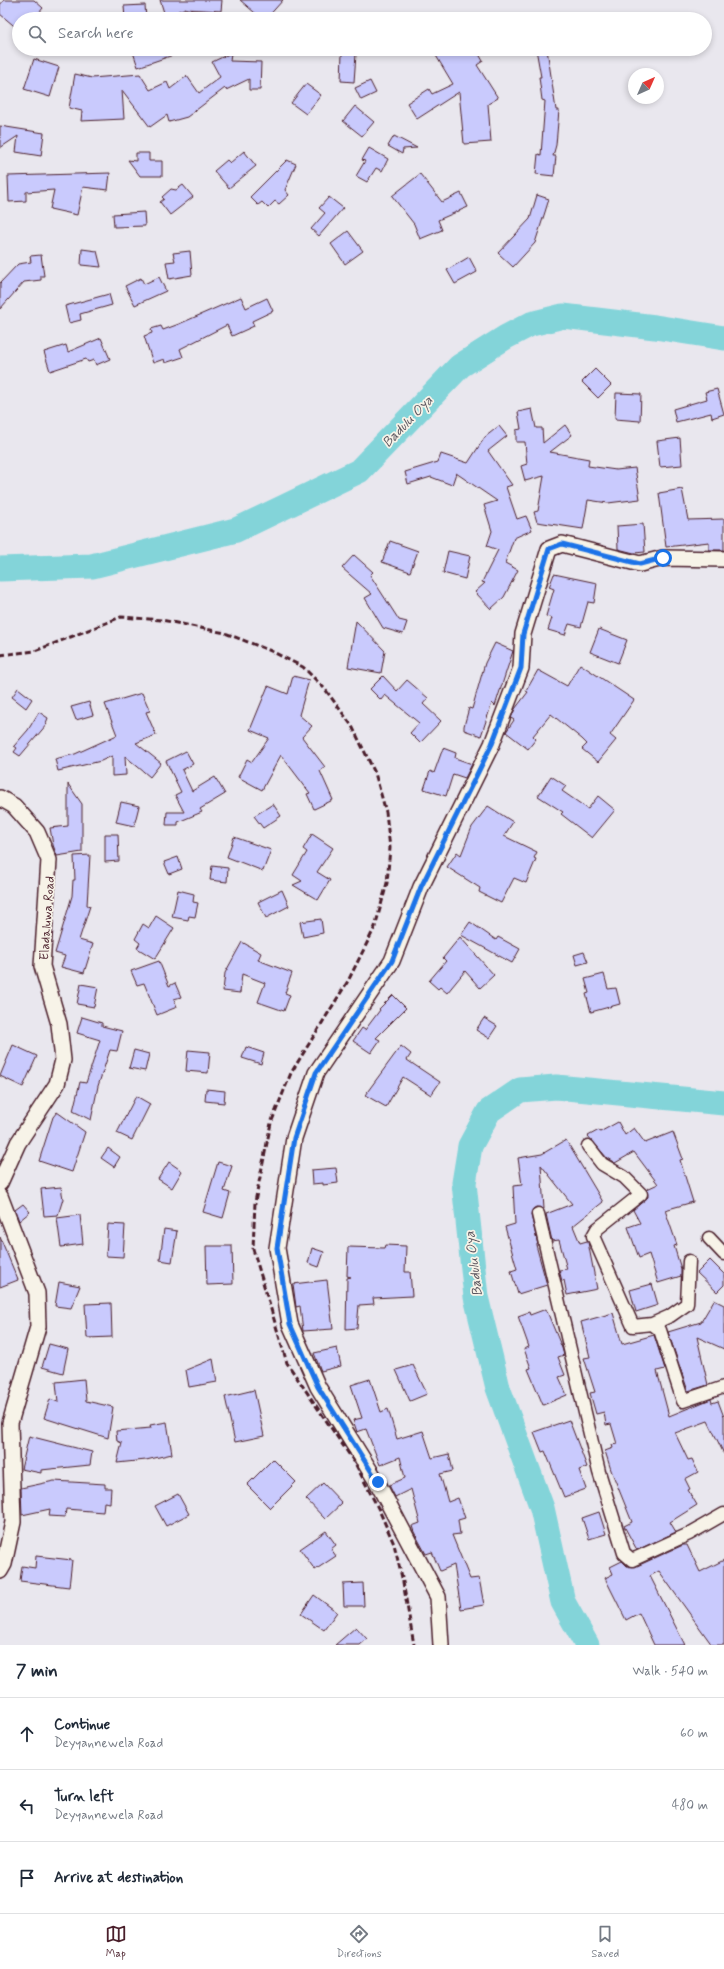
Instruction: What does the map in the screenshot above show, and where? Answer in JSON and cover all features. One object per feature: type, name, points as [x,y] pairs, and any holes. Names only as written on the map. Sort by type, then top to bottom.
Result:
[{"type":"street","points":[[441,1645],[438,1597],[378,1482],[318,1387],[290,1324],[277,1248],[294,1138],[316,1073],[392,961],[421,887],[492,744],[521,668],[523,634],[549,549],[562,544],[640,564],[663,558],[724,559]]},
{"type":"street","name":"Eladaluwa Road","points":[[0,798],[14,806],[37,832],[49,860],[42,966],[59,1024],[63,1060],[57,1084],[18,1143],[0,1183]]},
{"type":"street","points":[[588,1146],[602,1164],[624,1177],[641,1194],[597,1229],[593,1236],[633,1326],[652,1324],[670,1316],[687,1304],[689,1261]]},
{"type":"street","points":[[0,1196],[37,1293],[38,1327],[10,1423],[13,1522],[4,1564],[0,1571]]},
{"type":"street","points":[[538,1214],[599,1472],[624,1553],[632,1560],[689,1534],[724,1514]]},
{"type":"street","points":[[709,1238],[724,1254]]},
{"type":"street","points":[[652,1324],[660,1330],[683,1402],[724,1387]]},
{"type":"building","points":[[4,0],[34,0],[43,8],[40,12],[12,12],[12,24],[0,14],[0,5]]},
{"type":"building","points":[[160,0],[222,0],[221,11],[186,8],[178,12],[164,12]]},
{"type":"building","points":[[240,0],[283,0],[272,12],[254,12]]},
{"type":"building","points":[[145,5],[146,12],[124,12],[124,6]]},
{"type":"building","points":[[134,56],[170,56],[138,67]]},
{"type":"building","points":[[225,56],[231,56],[230,61],[261,62],[260,90],[249,90],[249,79],[226,90],[225,88],[187,117],[169,122],[167,115],[150,127],[122,90],[124,119],[81,121],[82,111],[69,108],[75,74],[92,78],[140,74],[150,90],[167,82],[170,89],[187,76],[199,93],[220,77],[212,62]]},
{"type":"building","points":[[342,56],[356,56],[354,82],[341,81]]},
{"type":"building","points":[[436,56],[480,56],[483,61],[477,65],[498,98],[488,104],[491,142],[464,144],[459,92],[417,119],[407,103],[429,89],[432,94],[453,84]]},
{"type":"building","points":[[537,56],[548,56],[556,110],[559,110],[556,145],[553,156],[556,156],[554,176],[536,174],[538,154],[541,155],[545,101],[542,100],[539,77],[541,77]]},
{"type":"building","points":[[34,59],[59,67],[50,97],[24,89]]},
{"type":"building","points":[[370,81],[376,93],[361,100],[355,88]]},
{"type":"building","points":[[306,84],[321,95],[306,114],[291,103]]},
{"type":"building","points":[[355,106],[374,122],[362,136],[343,121]]},
{"type":"building","points":[[0,126],[44,133],[41,156],[16,152],[18,136],[0,148]]},
{"type":"building","points":[[394,136],[417,148],[403,149],[402,154],[388,146]]},
{"type":"building","points":[[369,148],[388,159],[382,171],[376,168],[367,182],[356,176],[365,161],[362,160]]},
{"type":"building","points":[[244,151],[256,166],[229,188],[214,171],[227,160],[230,163]]},
{"type":"building","points":[[136,153],[149,153],[149,161],[162,161],[162,176],[140,176],[128,160],[136,161]]},
{"type":"building","points":[[287,160],[296,164],[285,190],[289,195],[279,204],[275,201],[268,208],[262,202],[258,205],[250,197]]},
{"type":"building","points":[[110,173],[108,190],[83,187],[77,215],[50,209],[54,190],[26,192],[26,201],[9,202],[8,176]]},
{"type":"building","points":[[420,174],[442,202],[461,193],[468,207],[438,220],[442,230],[420,239],[414,224],[392,196]]},
{"type":"building","points":[[183,185],[193,197],[170,215],[160,202],[164,199],[162,197],[171,189],[176,190]]},
{"type":"building","points":[[537,195],[549,199],[535,243],[513,267],[498,253],[530,219]]},
{"type":"building","points":[[329,197],[343,208],[319,236],[311,229],[325,213],[319,208]]},
{"type":"building","points":[[144,212],[145,226],[114,227],[113,214]]},
{"type":"building","points":[[348,231],[363,251],[345,264],[331,244]]},
{"type":"building","points":[[82,249],[97,251],[101,267],[81,265]]},
{"type":"building","points":[[190,251],[192,275],[169,279],[166,262],[175,261],[173,253]]},
{"type":"building","points":[[41,255],[44,276],[41,276],[41,280],[24,282],[0,309],[0,283],[18,264],[31,262],[30,256]]},
{"type":"building","points":[[469,257],[477,272],[455,284],[447,270]]},
{"type":"building","points":[[159,277],[166,291],[135,305],[125,286],[141,278],[144,284]]},
{"type":"building","points":[[109,294],[112,305],[80,314],[81,320],[69,323],[65,306]]},
{"type":"building","points":[[241,297],[246,308],[267,298],[273,311],[252,321],[254,326],[232,336],[227,325],[180,349],[183,357],[165,363],[164,359],[153,363],[144,336],[152,333],[151,329],[161,326],[163,330]]},
{"type":"building","points":[[101,338],[110,359],[96,365],[94,360],[88,362],[86,359],[50,371],[44,352],[66,345],[68,352]]},
{"type":"building","points":[[595,369],[611,385],[598,398],[582,382]]},
{"type":"building","points":[[717,389],[724,414],[712,418],[711,413],[676,422],[673,409],[707,399],[705,392]]},
{"type":"building","points":[[616,393],[641,394],[640,421],[615,419]]},
{"type":"building","points":[[532,409],[536,428],[542,428],[543,443],[565,425],[572,435],[550,452],[589,459],[588,466],[616,470],[635,468],[640,499],[608,503],[588,500],[583,529],[537,522],[534,512],[538,511],[544,476],[525,481],[521,466],[527,464],[525,442],[516,442],[516,430],[521,429],[518,412]]},
{"type":"building","points":[[499,426],[507,436],[488,451],[512,485],[506,487],[517,519],[526,516],[532,530],[514,538],[505,563],[518,570],[504,597],[491,609],[475,592],[485,583],[482,582],[498,550],[487,546],[492,531],[484,505],[497,501],[456,473],[452,485],[431,477],[408,484],[405,472],[438,462],[441,454],[468,463],[485,437]]},
{"type":"building","points":[[680,438],[682,465],[660,467],[657,441]]},
{"type":"building","points":[[682,489],[688,520],[724,519],[724,550],[709,550],[709,542],[666,547],[659,493]]},
{"type":"building","points":[[643,524],[645,552],[634,553],[618,549],[617,526]]},
{"type":"building","points":[[390,541],[418,551],[410,572],[382,562]]},
{"type":"building","points":[[448,551],[470,556],[465,579],[443,573]]},
{"type":"building","points":[[354,555],[373,572],[370,575],[399,620],[407,622],[403,634],[383,628],[365,598],[372,594],[342,568]]},
{"type":"building","points":[[554,574],[597,583],[594,603],[588,602],[581,627],[569,624],[565,635],[548,630],[552,618],[546,616],[554,589],[549,587]]},
{"type":"building","points":[[356,621],[385,651],[381,673],[348,667]]},
{"type":"building","points":[[599,629],[627,640],[618,663],[590,652]]},
{"type":"building","points":[[495,643],[513,651],[495,706],[492,703],[481,736],[464,730],[464,726],[469,708],[472,709],[485,663]]},
{"type":"building","points":[[580,664],[634,700],[610,735],[616,740],[598,762],[582,749],[587,744],[551,714],[533,736],[536,739],[528,749],[506,732],[514,720],[511,718],[515,709],[528,692],[526,691],[538,670],[567,686]]},
{"type":"building","points":[[293,676],[309,680],[299,715],[312,726],[302,737],[325,767],[320,771],[333,800],[314,809],[307,794],[310,793],[281,755],[262,790],[238,777],[247,759],[252,762],[269,738],[250,730],[268,686],[288,694]]},
{"type":"building","points":[[383,676],[397,691],[407,680],[428,698],[423,704],[441,721],[420,743],[410,733],[419,723],[385,695],[381,700],[370,689]]},
{"type":"building","points":[[18,688],[32,699],[26,708],[12,697]]},
{"type":"building","points":[[142,693],[150,711],[146,712],[156,735],[136,743],[161,763],[150,777],[125,756],[126,775],[112,776],[112,756],[101,761],[58,771],[55,759],[75,754],[117,735],[105,704]]},
{"type":"building","points":[[89,702],[93,715],[76,720],[71,707]]},
{"type":"building","points":[[39,712],[48,718],[47,724],[20,756],[14,752],[17,748],[14,746],[28,730]]},
{"type":"building","points":[[443,748],[456,753],[455,758],[472,764],[465,778],[453,774],[446,796],[424,789],[430,771],[434,773]]},
{"type":"building","points":[[186,751],[193,764],[182,770],[192,791],[215,777],[225,794],[200,809],[202,812],[178,822],[178,825],[166,825],[167,812],[184,812],[175,795],[181,792],[166,761]]},
{"type":"building","points":[[551,776],[566,786],[562,791],[588,809],[598,796],[615,810],[592,838],[561,814],[563,812],[538,796]]},
{"type":"building","points":[[68,784],[82,804],[82,852],[57,856],[53,845],[50,828],[68,826]]},
{"type":"building","points":[[121,802],[139,806],[134,826],[116,822]]},
{"type":"building","points":[[273,804],[281,816],[263,828],[254,816]]},
{"type":"building","points":[[488,806],[513,822],[504,836],[537,852],[534,858],[536,859],[526,883],[514,878],[501,903],[479,892],[480,888],[447,867],[457,852],[461,855],[472,827]]},
{"type":"building","points":[[105,834],[118,834],[119,861],[105,862]]},
{"type":"building","points":[[312,834],[333,848],[317,872],[330,880],[318,900],[293,885],[302,881],[293,875],[307,852],[303,849]]},
{"type":"building","points":[[234,837],[271,850],[263,871],[227,857]]},
{"type":"building","points":[[90,855],[87,905],[90,906],[79,940],[93,944],[84,973],[61,967],[65,956],[55,953],[72,896],[73,880],[75,880],[74,856]]},
{"type":"building","points":[[178,857],[182,869],[169,874],[164,862]]},
{"type":"building","points":[[212,866],[228,868],[227,882],[210,880]]},
{"type":"building","points":[[178,890],[194,894],[193,902],[198,903],[195,917],[189,916],[188,920],[172,917]]},
{"type":"building","points":[[282,890],[289,906],[266,918],[258,902]]},
{"type":"building","points":[[156,916],[174,928],[155,959],[137,948],[140,943],[135,939],[143,924],[149,928]]},
{"type":"building","points":[[321,919],[323,933],[303,937],[300,922]]},
{"type":"building","points":[[470,922],[496,940],[498,937],[520,949],[512,963],[461,935]]},
{"type":"building","points":[[460,937],[494,975],[480,988],[465,971],[447,993],[440,987],[438,989],[429,981],[446,961],[443,958]]},
{"type":"building","points":[[242,942],[261,953],[258,960],[292,973],[285,993],[290,995],[284,1011],[258,1002],[265,983],[242,974],[240,993],[223,991],[225,973]]},
{"type":"building","points":[[584,952],[588,962],[577,965],[574,955]]},
{"type":"building","points":[[159,961],[169,986],[175,983],[181,997],[174,999],[177,1007],[157,1015],[144,983],[137,985],[131,971]]},
{"type":"building","points":[[604,974],[608,989],[616,988],[620,1004],[591,1012],[586,994],[589,993],[585,979]]},
{"type":"building","points":[[81,984],[98,987],[94,1007],[77,1004]]},
{"type":"building","points":[[393,995],[406,1008],[376,1038],[380,1040],[371,1053],[353,1041],[362,1028],[365,1030],[380,1010],[379,1009]]},
{"type":"building","points":[[82,1017],[102,1023],[102,1026],[122,1031],[117,1051],[110,1050],[98,1086],[91,1120],[73,1111],[80,1082],[86,1083],[100,1040],[77,1033]]},
{"type":"building","points":[[484,1018],[497,1026],[489,1038],[476,1030]]},
{"type":"building","points":[[13,1045],[37,1056],[23,1087],[0,1076]]},
{"type":"building","points":[[401,1046],[411,1054],[407,1060],[440,1082],[431,1095],[403,1077],[386,1107],[365,1095]]},
{"type":"building","points":[[246,1047],[264,1053],[261,1064],[242,1058]]},
{"type":"building","points":[[134,1050],[149,1054],[145,1071],[129,1068]]},
{"type":"building","points":[[188,1050],[210,1052],[208,1073],[186,1071]]},
{"type":"building","points":[[206,1089],[225,1091],[224,1103],[205,1101]]},
{"type":"building","points":[[136,1096],[150,1104],[132,1140],[117,1133]]},
{"type":"building","points":[[57,1112],[85,1132],[72,1172],[39,1161],[53,1117]]},
{"type":"building","points":[[618,1122],[625,1135],[634,1128],[645,1143],[673,1132],[683,1159],[680,1160],[693,1202],[665,1210],[677,1245],[674,1246],[681,1269],[681,1276],[658,1283],[649,1254],[639,1258],[628,1227],[640,1223],[633,1210],[648,1197],[647,1189],[658,1184],[634,1152],[615,1163],[607,1158],[588,1136],[599,1130],[600,1132]]},
{"type":"building","points":[[566,1140],[603,1202],[573,1226],[580,1243],[588,1242],[597,1289],[567,1295],[564,1280],[562,1281],[559,1270],[567,1269],[559,1240],[552,1241],[546,1214],[572,1204],[541,1165],[544,1209],[536,1207],[533,1209],[531,1215],[538,1245],[536,1245],[547,1285],[518,1294],[511,1271],[517,1269],[505,1227],[515,1224],[513,1186],[522,1185],[518,1158],[542,1154]]},
{"type":"building","points":[[108,1148],[120,1157],[114,1167],[101,1158]]},
{"type":"building","points":[[169,1162],[182,1171],[172,1188],[158,1179]]},
{"type":"building","points":[[218,1162],[232,1166],[224,1191],[230,1193],[223,1218],[203,1212]]},
{"type":"building","points":[[336,1168],[338,1183],[323,1185],[323,1183],[312,1184],[311,1170]]},
{"type":"building","points":[[61,1187],[63,1199],[58,1215],[44,1216],[41,1189]]},
{"type":"building","points":[[23,1204],[30,1212],[19,1221],[15,1210]]},
{"type":"building","points":[[80,1215],[83,1244],[61,1247],[57,1218]]},
{"type":"building","points":[[108,1224],[125,1225],[123,1257],[106,1256]]},
{"type":"building","points":[[164,1229],[177,1231],[172,1262],[160,1260]]},
{"type":"building","points":[[0,1237],[18,1280],[0,1287]]},
{"type":"building","points":[[385,1245],[406,1246],[405,1272],[410,1272],[412,1296],[373,1298],[374,1304],[359,1305],[357,1328],[346,1329],[347,1278],[351,1277],[347,1276],[348,1247],[384,1248]]},
{"type":"building","points":[[206,1246],[232,1246],[233,1284],[207,1285]]},
{"type":"building","points":[[312,1248],[324,1252],[319,1267],[308,1263]]},
{"type":"building","points":[[710,1260],[724,1274],[724,1285],[717,1292],[697,1273]]},
{"type":"building","points":[[327,1280],[333,1329],[303,1331],[300,1306],[296,1307],[293,1284]]},
{"type":"building","points":[[59,1282],[80,1286],[71,1308],[55,1306]]},
{"type":"building","points":[[652,1284],[658,1305],[636,1312],[630,1290]]},
{"type":"building","points":[[714,1300],[724,1305],[724,1349],[697,1337],[708,1385],[688,1391],[668,1332],[701,1322]]},
{"type":"building","points":[[111,1303],[112,1337],[87,1338],[85,1304]]},
{"type":"building","points":[[546,1309],[564,1355],[558,1357],[565,1375],[559,1377],[567,1395],[543,1405],[528,1369],[531,1368],[524,1349],[529,1347],[518,1316],[529,1312],[530,1315]]},
{"type":"building","points":[[613,1313],[622,1344],[654,1335],[665,1369],[657,1371],[669,1416],[711,1399],[712,1403],[718,1401],[724,1417],[724,1454],[708,1421],[675,1433],[688,1460],[692,1459],[698,1472],[685,1479],[690,1489],[688,1490],[697,1505],[670,1522],[676,1532],[637,1550],[624,1526],[632,1522],[605,1451],[613,1448],[612,1445],[617,1444],[611,1424],[606,1425],[604,1412],[596,1414],[590,1393],[595,1392],[584,1358],[590,1357],[581,1322]]},
{"type":"building","points":[[49,1344],[68,1349],[63,1373],[42,1367]]},
{"type":"building","points":[[337,1348],[341,1366],[321,1371],[314,1353]]},
{"type":"building","points":[[213,1359],[217,1382],[189,1387],[186,1370]]},
{"type":"building","points":[[413,1365],[427,1394],[410,1401],[396,1370]]},
{"type":"building","points":[[84,1379],[86,1401],[113,1407],[108,1438],[44,1418],[50,1399],[58,1402],[56,1382]]},
{"type":"building","points":[[370,1379],[381,1412],[388,1409],[397,1439],[423,1431],[432,1458],[449,1454],[453,1471],[440,1474],[448,1502],[458,1498],[465,1518],[458,1520],[460,1534],[452,1535],[470,1579],[479,1578],[484,1605],[461,1609],[454,1565],[440,1571],[432,1552],[426,1554],[414,1532],[412,1526],[420,1523],[411,1489],[395,1497],[389,1485],[405,1478],[400,1457],[380,1465],[366,1429],[357,1432],[353,1420],[362,1418],[351,1385]]},
{"type":"building","points":[[254,1390],[264,1436],[235,1442],[225,1397]]},
{"type":"building","points":[[569,1420],[587,1467],[579,1470],[586,1489],[564,1497],[545,1451],[542,1452],[534,1432]]},
{"type":"building","points":[[167,1422],[172,1454],[146,1460],[117,1463],[122,1443],[117,1441],[116,1431],[151,1428],[150,1425]]},
{"type":"building","points":[[29,1436],[92,1452],[90,1465],[41,1470],[41,1473],[21,1469]]},
{"type":"building","points":[[273,1459],[296,1482],[270,1508],[247,1485]]},
{"type":"building","points":[[54,1481],[105,1484],[105,1488],[111,1488],[110,1503],[104,1502],[103,1512],[66,1509],[65,1517],[49,1516],[50,1509],[22,1515],[21,1488]]},
{"type":"building","points":[[323,1483],[342,1503],[325,1519],[306,1499]]},
{"type":"building","points":[[178,1494],[189,1514],[166,1526],[155,1506]]},
{"type":"building","points":[[599,1512],[606,1534],[589,1539],[582,1518]]},
{"type":"building","points":[[326,1531],[336,1545],[331,1549],[336,1556],[315,1570],[300,1549]]},
{"type":"building","points":[[683,1545],[687,1545],[700,1572],[724,1560],[724,1645],[712,1645],[659,1571],[650,1576],[685,1645],[654,1645],[639,1613],[626,1620],[605,1578],[613,1574],[610,1567],[622,1561],[627,1566],[635,1567]]},
{"type":"building","points":[[36,1556],[72,1560],[69,1587],[20,1581],[22,1566],[35,1568]]},
{"type":"building","points":[[363,1583],[364,1606],[344,1606],[343,1584]]},
{"type":"building","points":[[314,1595],[337,1612],[324,1630],[301,1614]]},
{"type":"building","points":[[356,1627],[367,1639],[360,1645],[335,1645]]},
{"type":"waterway","name":"Badulu Oya","points":[[0,569],[92,566],[236,530],[359,471],[460,366],[506,337],[531,324],[563,316],[655,327],[724,338]]},
{"type":"waterway","name":"Badulu Oya","points":[[587,1645],[563,1602],[542,1508],[498,1388],[476,1297],[464,1183],[470,1146],[489,1111],[520,1090],[556,1087],[724,1103]]},
{"type":"railway","points":[[0,655],[35,651],[121,617],[162,620],[225,633],[271,651],[303,667],[325,689],[352,726],[375,773],[386,812],[390,848],[387,883],[375,927],[348,981],[291,1073],[271,1123],[255,1202],[253,1249],[287,1363],[355,1463],[379,1510],[394,1544],[403,1582],[414,1645]]},
{"type":"route","points":[[378,1482],[318,1387],[290,1324],[277,1248],[294,1138],[316,1073],[392,961],[421,887],[492,744],[521,668],[523,634],[549,549],[562,544],[640,564],[663,558]]}]
